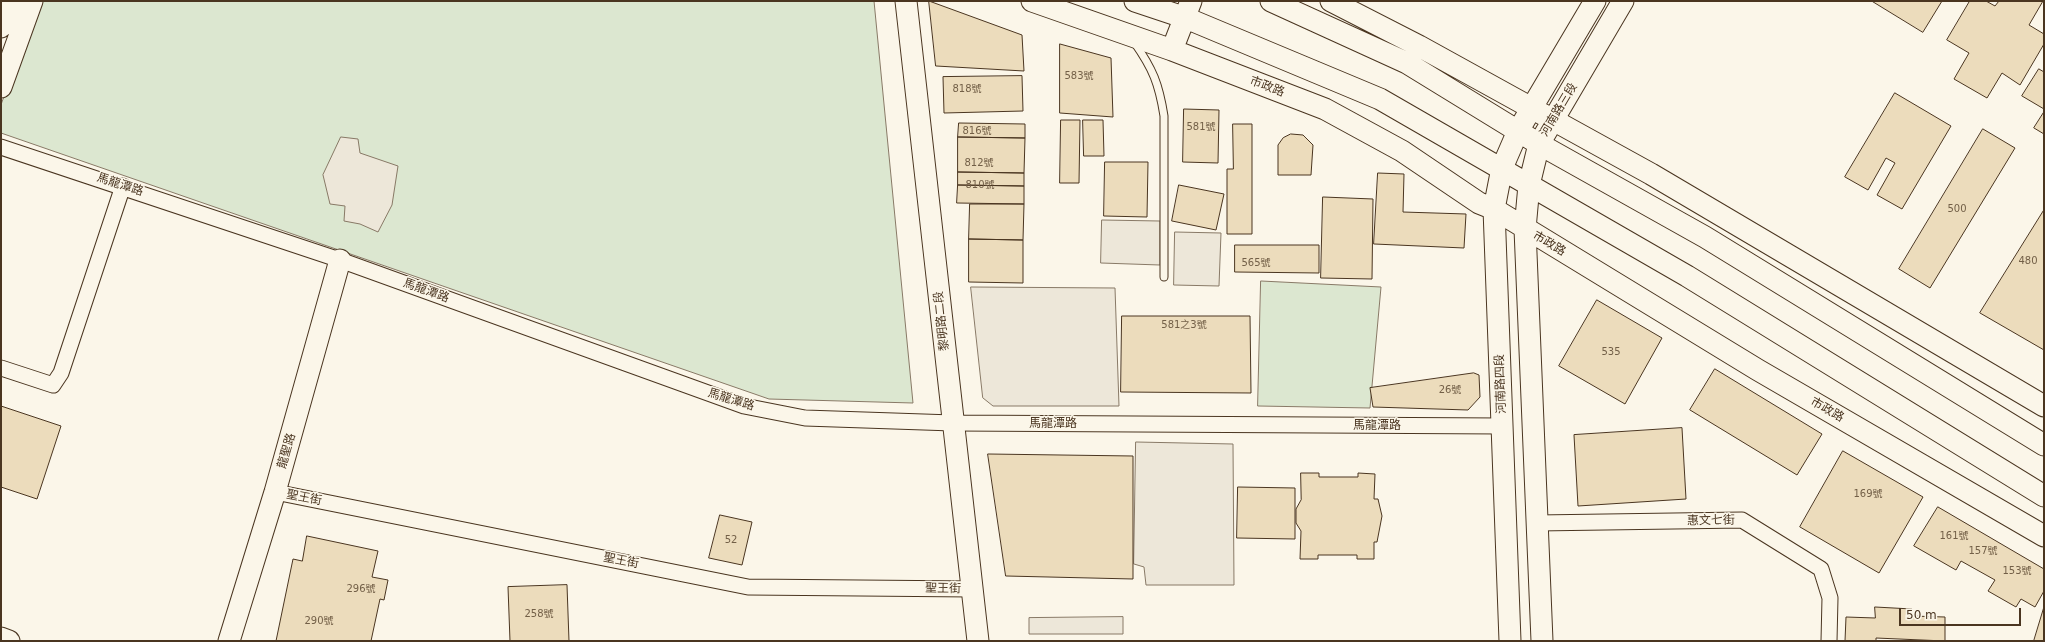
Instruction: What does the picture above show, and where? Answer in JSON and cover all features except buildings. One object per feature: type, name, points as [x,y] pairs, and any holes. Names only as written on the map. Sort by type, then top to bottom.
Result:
[{"type":"street","points":[[1,27],[11,1]]},
{"type":"street","points":[[1,87],[32,1]]},
{"type":"street","name":"黎明路二段","points":[[906,1],[978,641]]},
{"type":"street","name":"市政路","points":[[1032,1],[1172,50],[1325,109],[1402,150],[1479,203],[1494,208],[1525,229],[1758,370],[2044,536]]},
{"type":"street","points":[[1135,1],[1189,9],[1380,99],[1687,276],[2044,496]]},
{"type":"street","points":[[1271,1],[1407,63],[1539,144],[1705,237],[2044,445]]},
{"type":"street","points":[[1331,1],[1413,42],[1652,174],[2044,406]]},
{"type":"street","name":"河南路三段","points":[[1518,131],[1595,1]]},
{"type":"street","name":"河南路三段","points":[[1525,229],[1529,184],[1539,144],[1623,1]]},
{"type":"street","points":[[1172,50],[1189,9]]},
{"type":"street","name":"河南路四段","points":[[1510,641],[1494,208],[1502,168],[1518,131]]},
{"type":"street","name":"馬龍潭路","points":[[1,147],[123,186],[340,260],[744,406],[805,418],[953,423],[1502,426]]},
{"type":"street","points":[[1,368],[53,385],[61,373],[123,186]]},
{"type":"street","points":[[1525,229],[1542,641]]},
{"type":"street","name":"龍聖路","points":[[229,641],[275,492],[340,260]]},
{"type":"street","name":"聖王街","points":[[275,492],[748,587],[972,589]]},
{"type":"street","name":"惠文七街","points":[[1537,523],[1742,520],[1821,569],[1830,598],[1830,641]]},
{"type":"street","points":[[1,638],[9,641]]},
{"type":"lane","points":[[1129,35],[1150,65],[1160,91],[1164,116],[1164,277]]},
{"type":"green space","points":[[40,1],[874,1],[913,403],[769,399],[1,133],[1,105]]},
{"type":"green space","points":[[1261,281],[1381,287],[1370,408],[1258,406]]},
{"type":"shaded area","points":[[341,137],[358,139],[360,153],[398,166],[392,205],[378,232],[360,224],[344,221],[345,206],[330,204],[323,175]]},
{"type":"shaded area","points":[[1102,220],[1160,221],[1160,265],[1101,263]]},
{"type":"shaded area","points":[[1175,232],[1221,233],[1219,286],[1174,285]]},
{"type":"shaded area","points":[[971,287],[1115,288],[1119,406],[993,406],[983,398]]},
{"type":"shaded area","points":[[1136,442],[1233,444],[1234,585],[1146,585],[1144,567],[1134,564]]},
{"type":"shaded area","points":[[1123,617],[1123,634],[1029,634],[1029,618]]}]
